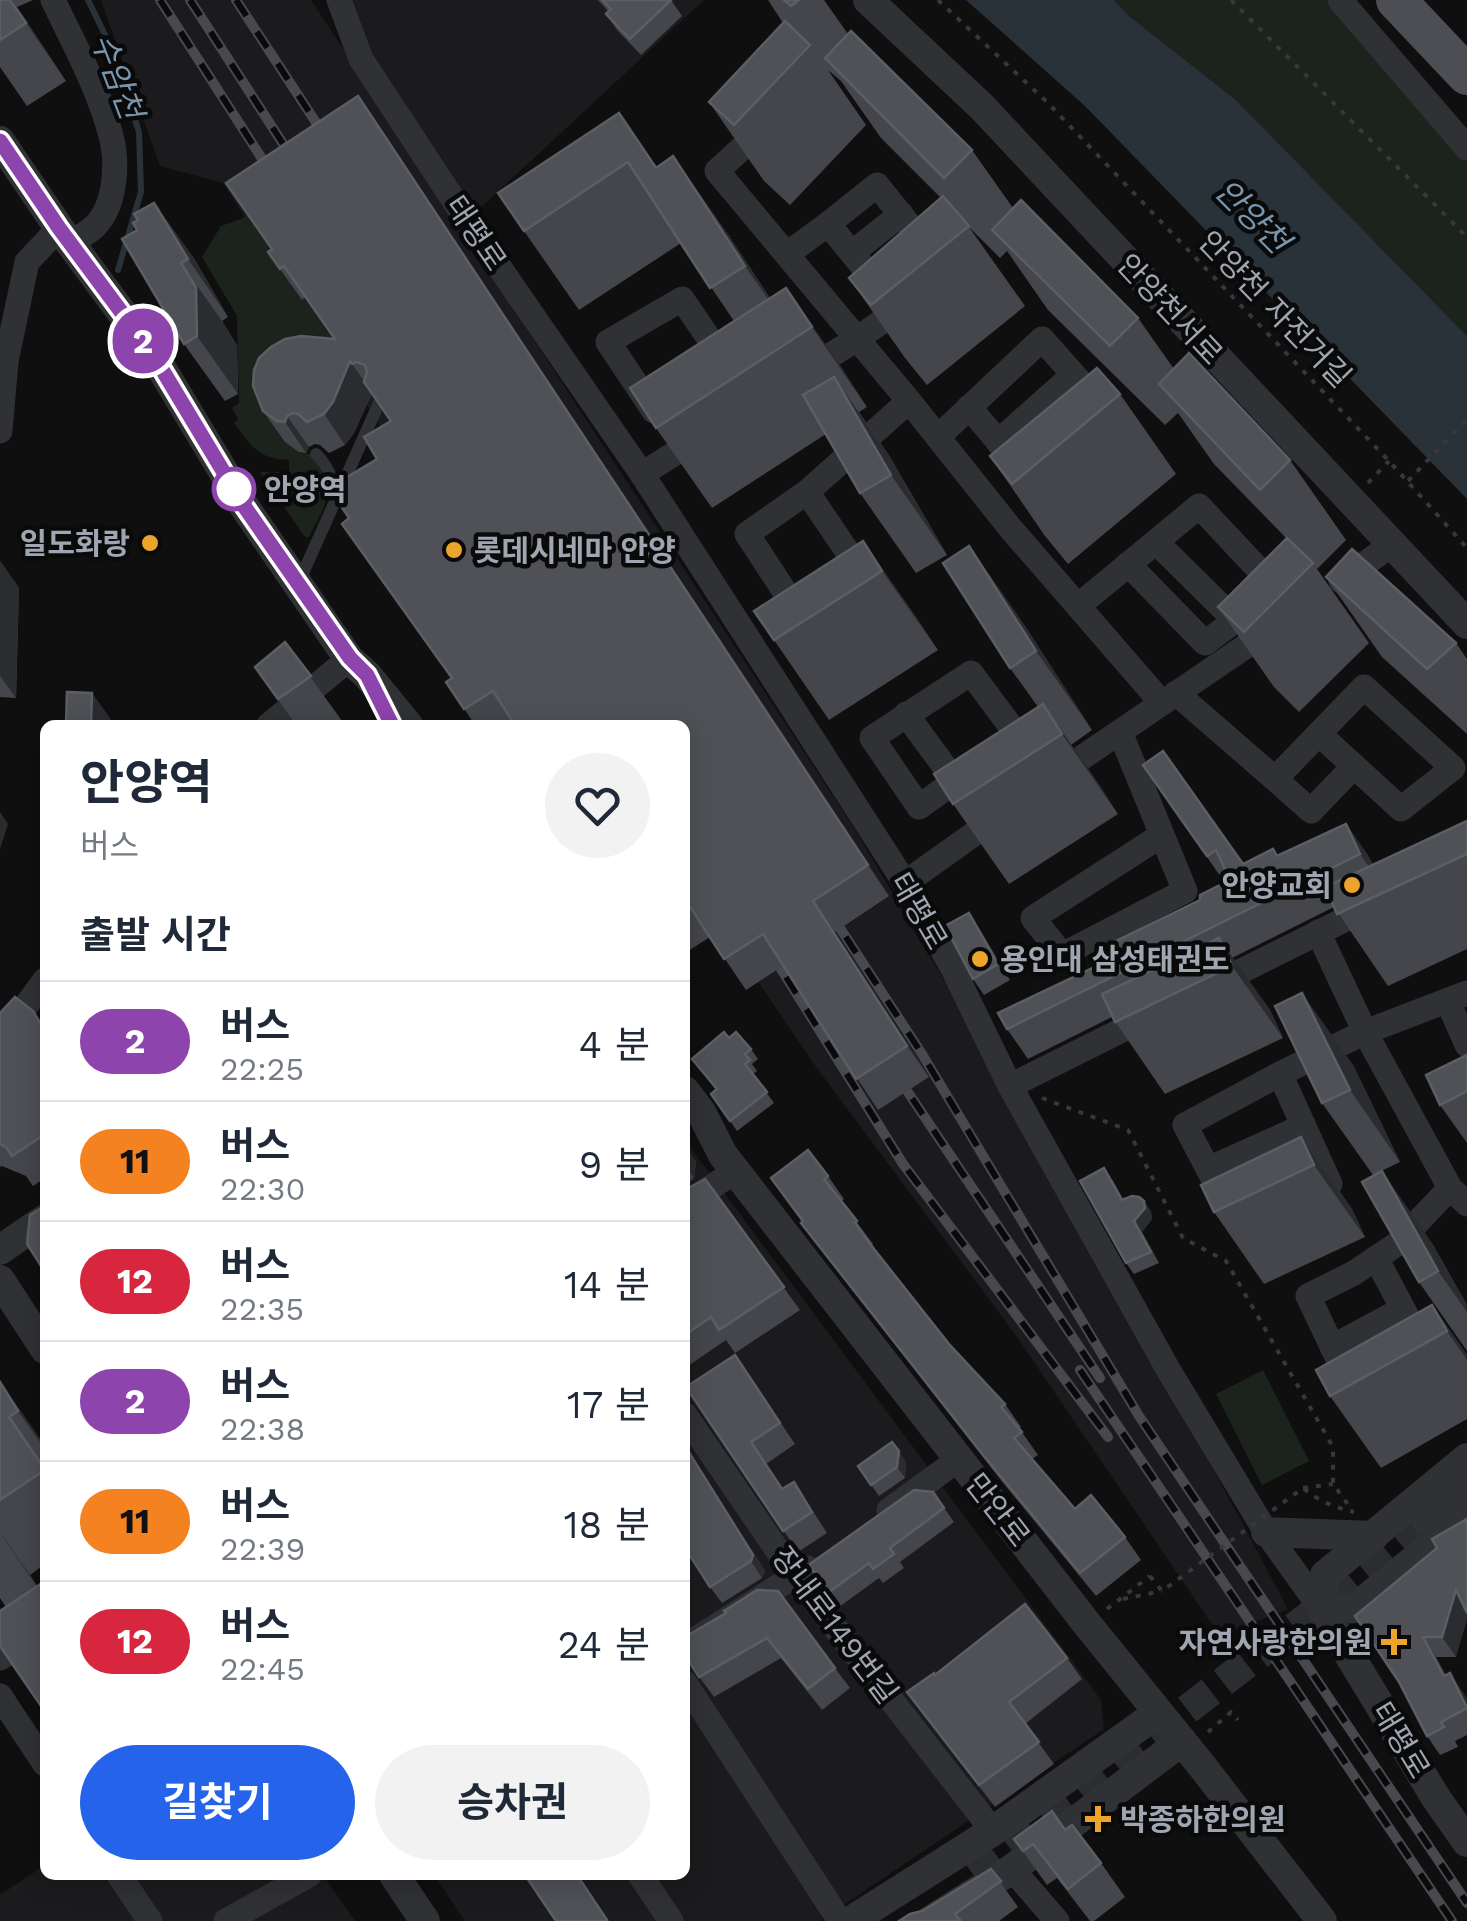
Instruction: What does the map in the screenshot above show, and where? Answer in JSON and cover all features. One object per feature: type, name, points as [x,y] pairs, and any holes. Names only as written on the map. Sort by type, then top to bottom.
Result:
[{"type":"main road","points":[[1396,0],[1467,75]]},
{"type":"street","points":[[0,431],[3,361],[27,262],[65,235],[95,227],[106,210],[114,175],[112,138],[54,0]]},
{"type":"street","name":"태평로","points":[[340,0],[361,59],[642,474],[906,883],[953,968],[1010,1086],[1169,1371],[1266,1532],[1322,1610],[1467,1842]]},
{"type":"street","name":"안양천서로","points":[[868,0],[981,106],[1467,624]]},
{"type":"street","points":[[1340,0],[1467,148]]},
{"type":"street","points":[[782,112],[717,171],[1078,606],[1169,698],[1275,779],[1311,812],[1354,766]]},
{"type":"street","points":[[0,140],[154,356],[244,506],[298,584],[358,667],[404,720]]},
{"type":"street","points":[[783,385],[898,310],[944,268],[877,185],[786,254]]},
{"type":"street","points":[[852,253],[901,214]]},
{"type":"street","points":[[828,224],[898,310]]},
{"type":"street","points":[[662,425],[608,342],[682,299],[744,389]]},
{"type":"street","points":[[938,436],[1042,339],[1121,428]]},
{"type":"street","points":[[998,442],[1074,375]]},
{"type":"street","points":[[816,640],[747,534],[807,492],[909,402]]},
{"type":"street","points":[[969,407],[1034,484]]},
{"type":"street","points":[[642,474],[722,424]]},
{"type":"street","points":[[807,492],[877,596]]},
{"type":"street","points":[[1078,606],[1128,564],[1199,506],[1277,589],[1204,643],[1128,564]]},
{"type":"street","points":[[1156,542],[1235,620]]},
{"type":"street","points":[[1327,590],[1391,545]]},
{"type":"street","points":[[906,883],[1294,612]]},
{"type":"street","points":[[277,720],[358,667]]},
{"type":"street","points":[[358,667],[389,720]]},
{"type":"street","points":[[906,714],[971,674],[1034,791]]},
{"type":"street","points":[[1275,779],[1364,687],[1454,768],[1401,809],[1320,734]]},
{"type":"street","points":[[1120,732],[1162,835],[1185,892],[1062,955],[1033,918],[1162,835]]},
{"type":"street","points":[[1010,1086],[1401,892]]},
{"type":"street","points":[[1318,932],[1365,1032],[1459,1196],[1354,1273],[1308,1296],[1352,1389],[1367,1382]]},
{"type":"street","points":[[0,1041],[40,987]]},
{"type":"street","points":[[1238,1227],[1185,1125],[1365,1032],[1457,997],[1467,1046]]},
{"type":"street","points":[[1280,1074],[1330,1184],[1300,1198]]},
{"type":"street","name":"만안로","points":[[690,1098],[730,1163],[1322,1921]]},
{"type":"street","points":[[1208,1169],[1304,1126]]},
{"type":"street","points":[[690,1127],[730,1163],[690,1199]]},
{"type":"street","points":[[0,1250],[40,1222]]},
{"type":"street","points":[[1376,1258],[1426,1354],[1412,1361]]},
{"type":"street","points":[[0,1280],[40,1341]]},
{"type":"street","points":[[1332,1348],[1403,1309]]},
{"type":"street","name":"장내로149번길","points":[[690,1422],[796,1576],[993,1831]]},
{"type":"street","points":[[1467,1458],[1325,1575],[1322,1610],[1355,1608],[1467,1516]]},
{"type":"street","points":[[870,1523],[959,1459]]},
{"type":"street","points":[[1427,1522],[1467,1489]]},
{"type":"street","points":[[1266,1532],[1374,1536]]},
{"type":"street","points":[[690,1643],[825,1555]]},
{"type":"street","points":[[0,1658],[40,1631]]},
{"type":"street","points":[[690,1691],[840,1921]]},
{"type":"street","points":[[0,1696],[40,1756]]},
{"type":"street","points":[[852,1921],[993,1831],[1158,1713]]},
{"type":"street","points":[[930,1921],[1012,1869],[1184,1745]]},
{"type":"street","points":[[1012,1869],[1056,1921]]},
{"type":"street","points":[[900,1921],[973,1874]]},
{"type":"street","points":[[122,1880],[150,1921]]},
{"type":"street","points":[[226,1921],[300,1880]]},
{"type":"street","points":[[397,1880],[424,1921]]},
{"type":"street","points":[[643,1880],[671,1921]]},
{"type":"lane","points":[[298,584],[378,403]]},
{"type":"lane","points":[[316,454],[333,478],[336,500]]},
{"type":"path","name":"안양천 자전거길","points":[[938,0],[1048,103],[1467,548]]},
{"type":"path","points":[[1231,0],[1467,237]]},
{"type":"path","points":[[1408,481],[1467,419]]},
{"type":"path","points":[[1010,1086],[1128,1130],[1183,1238],[1226,1261],[1332,1447],[1334,1484],[1354,1512],[1333,1507],[1303,1488]]},
{"type":"path","points":[[1118,1600],[1162,1591],[1303,1488],[1334,1484]]},
{"type":"path","points":[[1087,1624],[1150,1576],[1162,1591]]},
{"type":"path","points":[[1184,1745],[1232,1712],[1238,1720]]},
{"type":"shaded area","points":[[101,0],[311,0],[854,828],[1035,1134],[1288,1609],[1220,1636],[1017,1337],[814,1064],[690,881],[690,720],[680,720],[384,432],[223,183],[160,166]]},
{"type":"shaded area","points":[[354,0],[704,0],[475,213],[362,43],[347,9]]},
{"type":"shaded area","points":[[1114,0],[1328,0],[1467,157],[1467,336],[1236,100]]},
{"type":"shaded area","points":[[380,127],[351,362],[299,452],[310,454],[327,487],[325,504],[309,537],[305,537],[260,472],[289,472],[289,460],[257,450],[234,423],[238,419],[232,408],[239,403],[237,316],[202,257],[221,226],[241,219]]},
{"type":"shaded area","points":[[690,1147],[1101,1700],[1104,1729],[820,1921],[465,1921],[437,1880],[690,1880]]},
{"type":"shaded area","points":[[1263,1370],[1309,1461],[1262,1485],[1216,1394]]},
{"type":"shaded area","points":[[40,1868],[40,1880],[326,1880],[355,1921],[0,1921],[0,1895]]},
{"type":"water","name":"안양천","points":[[966,0],[1114,0],[1236,100],[1467,336],[1467,499],[1085,106]]},
{"type":"building","points":[[0,0],[10,0],[26,23],[0,40]]},
{"type":"building","points":[[602,0],[671,0],[630,39],[606,14],[611,9]]},
{"type":"building","points":[[785,21],[810,45],[734,125],[709,102]]},
{"type":"building","points":[[851,31],[972,150],[944,178],[825,58]]},
{"type":"building","points":[[358,96],[868,865],[813,901],[907,1046],[856,1079],[763,934],[724,959],[690,907],[690,720],[512,720],[493,691],[464,709],[446,682],[452,678],[342,524],[349,518],[329,488],[377,459],[364,437],[391,421],[364,382],[365,365],[350,361],[333,402],[324,414],[307,422],[293,413],[285,422],[277,421],[263,411],[253,386],[259,358],[285,339],[335,339],[284,266],[280,269],[268,252],[272,249],[226,183]]},
{"type":"building","points":[[619,113],[656,168],[673,156],[745,266],[710,288],[628,162],[524,231],[498,193]]},
{"type":"building","points":[[943,196],[969,226],[871,305],[849,278]]},
{"type":"building","points":[[1021,200],[1138,318],[1110,346],[992,230]]},
{"type":"building","points":[[154,203],[188,259],[181,263],[196,287],[197,336],[184,344],[122,239],[137,230],[134,214]]},
{"type":"building","points":[[786,288],[812,327],[656,428],[630,388]]},
{"type":"building","points":[[1189,353],[1290,460],[1260,490],[1159,384]]},
{"type":"building","points":[[1097,368],[1120,394],[1012,484],[990,456]]},
{"type":"building","points":[[834,377],[891,475],[860,493],[803,395]]},
{"type":"building","points":[[1287,538],[1313,563],[1244,632],[1218,607]]},
{"type":"building","points":[[863,541],[882,571],[774,640],[754,611]]},
{"type":"building","points":[[969,546],[1036,651],[1010,668],[943,563]]},
{"type":"building","points":[[1352,549],[1456,643],[1427,669],[1326,577]]},
{"type":"building","points":[[285,642],[311,676],[278,699],[255,667]]},
{"type":"building","points":[[67,692],[92,693],[91,720],[66,720]]},
{"type":"building","points":[[1043,704],[1062,734],[953,804],[934,774]]},
{"type":"building","points":[[1163,751],[1243,864],[1273,849],[1277,856],[1346,824],[1360,854],[1007,1029],[998,1013],[1122,954],[1116,941],[1200,900],[1200,895],[1230,880],[1216,850],[1207,856],[1143,765]]},
{"type":"building","points":[[1467,821],[1467,854],[1337,914],[1325,887]]},
{"type":"building","points":[[969,913],[998,964],[973,979],[945,926]]},
{"type":"building","points":[[1219,938],[1232,966],[1115,1022],[1102,994]]},
{"type":"building","points":[[1302,993],[1350,1090],[1322,1103],[1275,1006]]},
{"type":"building","points":[[15,997],[33,1011],[40,1023],[40,1137],[12,1156],[0,1144],[0,1013]]},
{"type":"building","points":[[724,1032],[729,1038],[736,1032],[751,1049],[745,1054],[750,1060],[745,1064],[767,1092],[730,1121],[711,1094],[717,1089],[692,1059]]},
{"type":"building","points":[[1467,1055],[1467,1091],[1440,1105],[1426,1075]]},
{"type":"building","points":[[1301,1137],[1314,1165],[1214,1212],[1201,1185]]},
{"type":"building","points":[[808,1150],[874,1249],[949,1344],[1005,1404],[1001,1407],[1022,1432],[1014,1438],[1075,1509],[1091,1495],[1125,1537],[1080,1573],[801,1223],[771,1178]]},
{"type":"building","points":[[1104,1168],[1122,1200],[1132,1196],[1144,1201],[1145,1208],[1134,1221],[1151,1252],[1126,1263],[1080,1181]]},
{"type":"building","points":[[1382,1171],[1438,1271],[1419,1282],[1362,1182]]},
{"type":"building","points":[[705,1179],[784,1287],[719,1330],[711,1317],[690,1332],[690,1187]]},
{"type":"building","points":[[40,1209],[40,1264],[27,1244],[30,1215]]},
{"type":"building","points":[[1432,1305],[1447,1331],[1330,1396],[1316,1370]]},
{"type":"building","points":[[735,1355],[780,1423],[751,1442],[782,1489],[794,1482],[812,1512],[783,1531],[690,1393],[690,1384]]},
{"type":"building","points":[[0,1382],[18,1411],[9,1417],[40,1463],[40,1473],[0,1500]]},
{"type":"building","points":[[892,1442],[899,1451],[897,1467],[871,1485],[858,1466]]},
{"type":"building","points":[[690,1454],[753,1555],[751,1561],[710,1587],[690,1556]]},
{"type":"building","points":[[914,1490],[933,1492],[944,1508],[890,1548],[894,1554],[873,1569],[869,1563],[829,1592],[810,1564]]},
{"type":"building","points":[[1467,1519],[1467,1613],[1456,1590],[1442,1637],[1423,1637],[1444,1676],[1450,1673],[1467,1708],[1441,1722],[1444,1727],[1427,1736],[1399,1682],[1355,1616],[1437,1548],[1432,1539]]},
{"type":"building","points":[[40,1584],[40,1705],[0,1646],[0,1611]]},
{"type":"building","points":[[757,1590],[778,1591],[835,1668],[808,1689],[767,1638],[699,1677],[690,1663],[690,1634]]},
{"type":"building","points":[[1025,1604],[1067,1658],[1009,1702],[1039,1742],[979,1785],[907,1692],[935,1675]]},
{"type":"building","points":[[1052,1811],[1065,1830],[1072,1825],[1101,1863],[1068,1889],[1033,1844],[1023,1851],[1014,1839]]},
{"type":"building","points":[[991,1869],[1001,1881],[955,1914],[960,1920],[899,1921],[922,1911]]},
{"type":"building","points":[[528,1880],[580,1880],[607,1920],[605,1921],[556,1921]]},
{"type":"waterway","name":"수암천","points":[[88,0],[113,51],[139,132],[141,192],[118,270]]},
{"type":"tunnel","points":[[973,1874],[1427,1522]]},
{"type":"railway","points":[[160,0],[277,182]]},
{"type":"railway","points":[[190,0],[300,170]]},
{"type":"railway","points":[[236,0],[332,147]]},
{"type":"railway","points":[[825,905],[922,1054],[1139,1416],[1467,1903]]},
{"type":"railway","points":[[766,945],[903,1164],[1108,1437]]},
{"type":"railway","points":[[891,1067],[1100,1378]]},
{"type":"railway","points":[[1080,1370],[1452,1921]]},
{"type":"bus line","name":"2","points":[[0,141],[154,356],[244,506],[350,658],[367,675],[390,720]]},
{"type":"place","name":"안양역","points":[[234,489]]},
{"type":"place","name":"일도화랑","points":[[150,543]]},
{"type":"place","name":"롯데시네마 안양","points":[[454,550]]},
{"type":"place","name":"안양교회","points":[[1352,885]]},
{"type":"place","name":"용인대 삼성태권도","points":[[980,959]]},
{"type":"place","name":"자연사랑한의원","points":[[1394,1642]]},
{"type":"place","name":"박종하한의원","points":[[1098,1819]]}]
